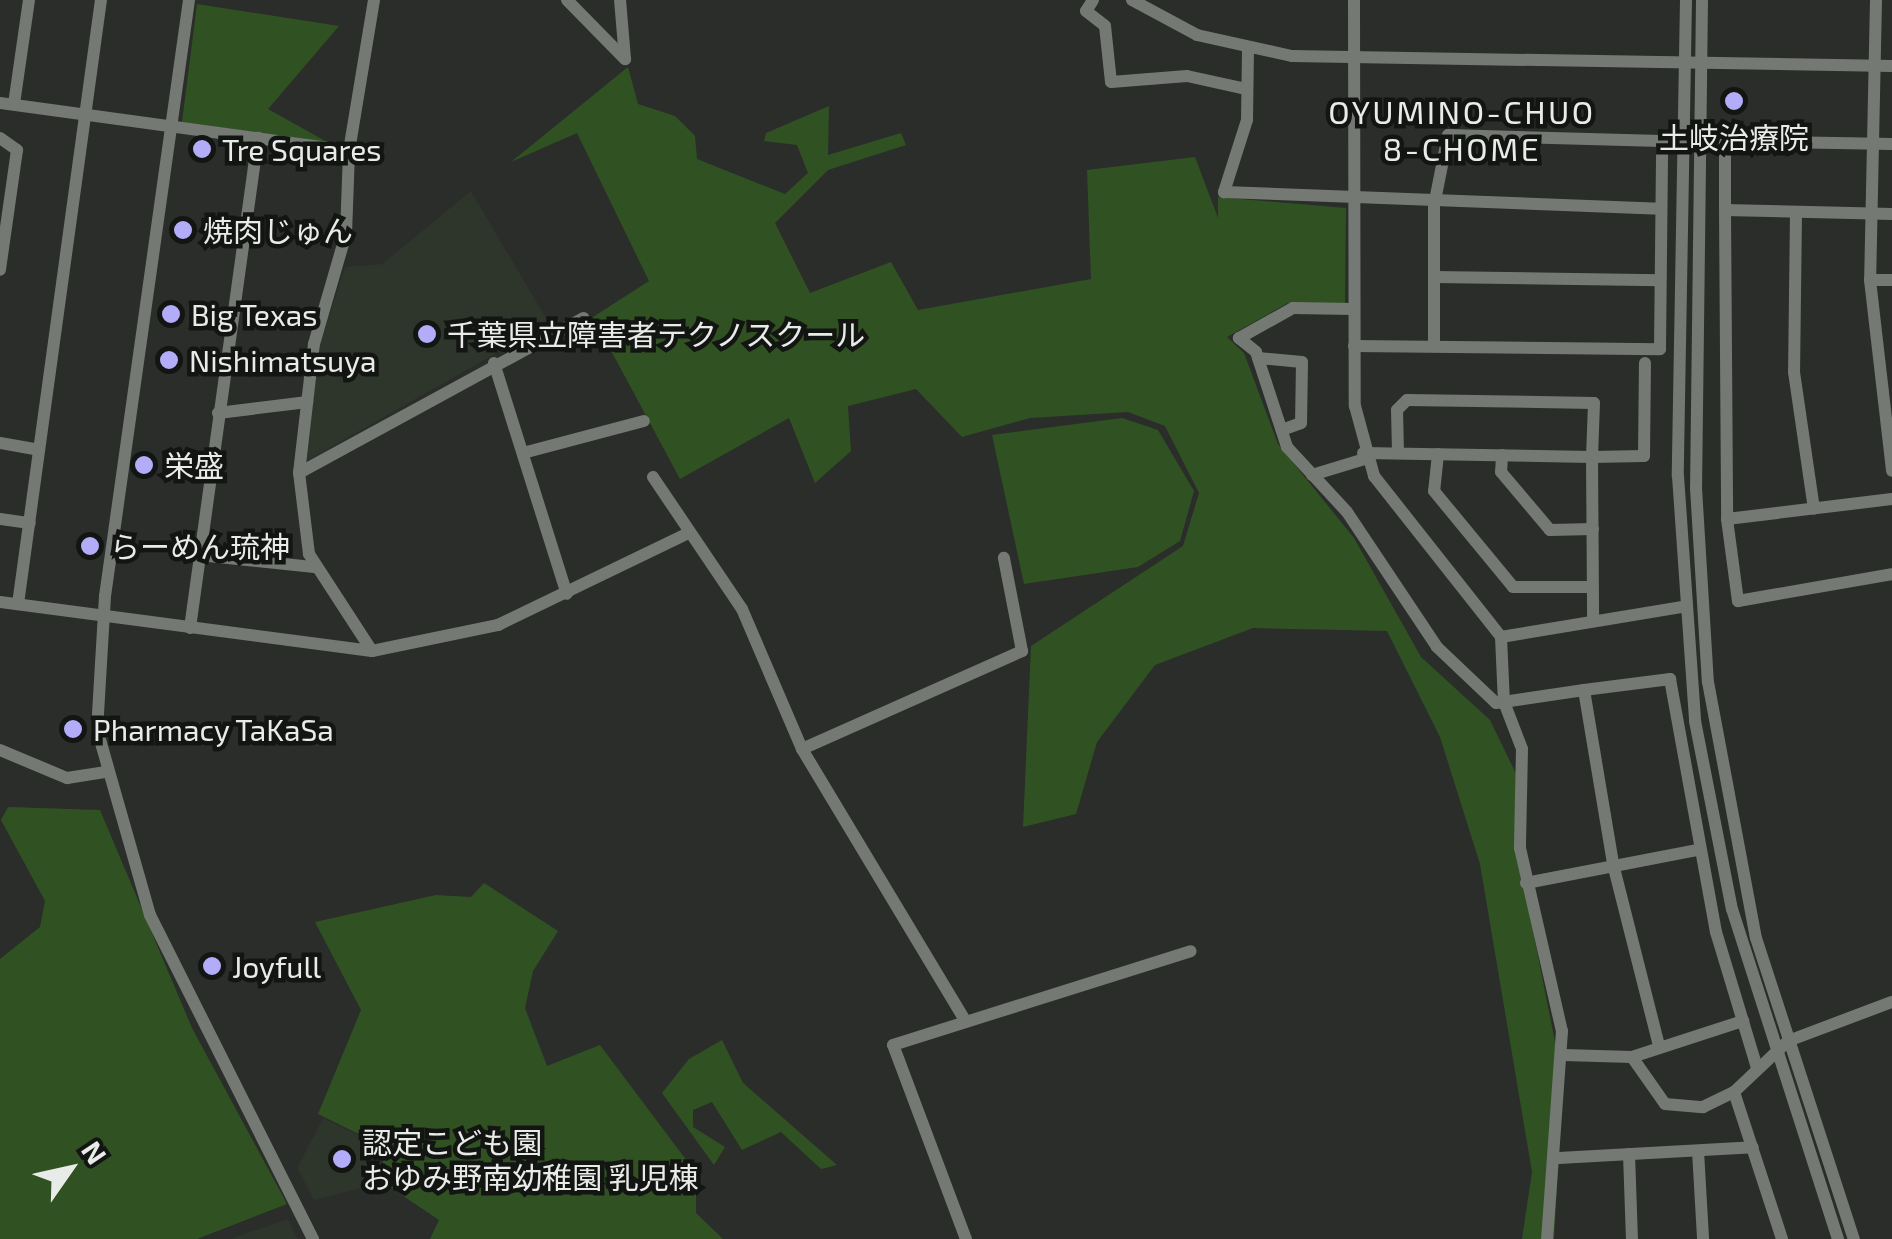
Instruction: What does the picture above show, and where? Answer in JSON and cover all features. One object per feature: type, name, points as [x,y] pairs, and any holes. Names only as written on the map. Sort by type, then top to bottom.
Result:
[{"type":"street","points":[[29,0],[7,103],[349,150]]},
{"type":"street","points":[[18,604],[101,0]]},
{"type":"street","points":[[189,0],[102,617],[97,728],[105,772],[150,915],[313,1239]]},
{"type":"street","points":[[372,651],[314,566],[300,473],[324,298],[346,234],[349,150],[374,0]]},
{"type":"street","points":[[567,0],[625,59],[620,0]]},
{"type":"street","points":[[1093,0],[1086,10],[1105,26],[1111,82],[1186,76],[1246,89]]},
{"type":"street","points":[[1354,0],[1352,309],[1364,456],[1500,637],[1504,702],[1522,749],[1526,882],[1563,1055],[1559,1158],[1547,1239]]},
{"type":"street","points":[[1686,0],[1683,608],[1716,839],[1774,1052],[1838,1239]]},
{"type":"street","points":[[1702,0],[1699,606],[1733,835],[1788,1041],[1854,1239]]},
{"type":"street","points":[[1876,0],[1870,280],[1892,471]]},
{"type":"street","points":[[1135,1],[1248,49],[1354,58],[1701,60],[1892,66]]},
{"type":"street","points":[[1248,49],[1247,120],[1224,192],[1355,204],[1660,209]]},
{"type":"street","points":[[1354,346],[1660,349],[1662,141],[1448,135],[1434,206],[1434,346]]},
{"type":"street","points":[[0,138],[18,150],[0,270]]},
{"type":"street","points":[[190,628],[258,138]]},
{"type":"street","points":[[1892,144],[1725,141],[1726,519],[1738,601],[1892,574]]},
{"type":"street","points":[[1725,210],[1892,214]]},
{"type":"street","points":[[1796,213],[1794,372],[1814,509]]},
{"type":"street","points":[[1434,277],[1660,280]]},
{"type":"street","points":[[1870,280],[1892,280]]},
{"type":"street","points":[[1352,309],[1293,308],[1239,334],[1258,358],[1282,430],[1436,647],[1504,702],[1670,679],[1698,850],[1757,1068]]},
{"type":"street","points":[[300,473],[494,363],[583,318]]},
{"type":"street","points":[[1258,358],[1302,362],[1301,423],[1282,430]]},
{"type":"street","points":[[494,363],[567,594]]},
{"type":"street","points":[[1312,475],[1364,456],[1398,453],[1644,456],[1644,363]]},
{"type":"street","points":[[1398,453],[1398,410],[1407,400],[1594,403],[1593,619]]},
{"type":"street","points":[[218,413],[307,402]]},
{"type":"street","points":[[523,453],[644,421]]},
{"type":"street","points":[[0,443],[38,450]]},
{"type":"street","points":[[1438,454],[1434,491],[1513,587],[1591,587]]},
{"type":"street","points":[[1502,455],[1502,472],[1550,530],[1593,529]]},
{"type":"street","points":[[653,478],[686,534],[742,609],[802,749],[966,1022]]},
{"type":"street","points":[[1726,519],[1892,499]]},
{"type":"street","points":[[0,519],[30,523]]},
{"type":"street","points":[[0,602],[372,651],[498,625],[686,534]]},
{"type":"street","points":[[199,554],[314,566]]},
{"type":"street","points":[[802,749],[1022,651],[1004,558]]},
{"type":"street","points":[[1500,637],[1593,619],[1683,608]]},
{"type":"street","points":[[1584,690],[1613,864],[1659,1046]]},
{"type":"street","points":[[0,750],[66,778],[105,772]]},
{"type":"street","points":[[1526,882],[1698,850]]},
{"type":"street","points":[[966,1239],[890,1051],[966,1022],[1190,951]]},
{"type":"street","points":[[1632,1056],[1665,1104],[1702,1107],[1734,1092],[1788,1041],[1892,1002]]},
{"type":"street","points":[[1563,1055],[1632,1056],[1742,1021]]},
{"type":"street","points":[[1734,1092],[1782,1239]]},
{"type":"street","points":[[1559,1158],[1753,1147]]},
{"type":"street","points":[[1698,1151],[1703,1239]]},
{"type":"street","points":[[1628,1154],[1632,1239]]},
{"type":"shaded area","name":"千葉県立障害者テクノスクール","points":[[471,191],[549,323],[305,462],[320,344],[345,267],[382,264]]},
{"type":"shaded area","name":"認定こども園 おゆみ野南幼稚園 乳児棟","points":[[323,1118],[387,1149],[370,1186],[314,1200],[297,1168]]},
{"type":"shaded area","points":[[288,1219],[298,1239],[230,1239]]},
{"type":"green space","points":[[197,4],[339,26],[268,109],[327,142],[182,122]]},
{"type":"green space","points":[[628,67],[638,104],[675,116],[695,136],[697,159],[785,194],[808,173],[797,145],[764,141],[766,133],[829,106],[828,155],[901,133],[906,145],[828,170],[775,223],[810,293],[891,262],[918,310],[1091,279],[1087,170],[1195,157],[1218,218],[1218,197],[1346,208],[1345,304],[1288,303],[1227,337],[1244,353],[1278,444],[1354,538],[1421,657],[1490,720],[1520,782],[1515,841],[1563,1082],[1554,1239],[1522,1239],[1532,1172],[1480,864],[1440,737],[1387,631],[1253,628],[1155,665],[1097,742],[1076,814],[1023,827],[1031,646],[1183,546],[1199,493],[1165,426],[1128,412],[1030,418],[962,437],[916,389],[848,406],[851,451],[815,483],[789,418],[680,479],[593,317],[649,281],[577,133],[511,162]]},
{"type":"green space","points":[[1122,418],[1158,430],[1194,491],[1180,541],[1138,567],[1024,584],[992,435]]},
{"type":"green space","points":[[8,807],[100,810],[192,1028],[287,1204],[197,1239],[0,1239],[0,959],[40,927],[45,901],[1,820]]},
{"type":"green space","points":[[484,883],[558,931],[533,971],[525,1008],[547,1066],[600,1045],[696,1173],[696,1213],[723,1239],[430,1239],[439,1220],[375,1177],[389,1149],[318,1114],[361,1010],[315,922],[436,895],[471,897]]},
{"type":"green space","points":[[722,1040],[743,1083],[837,1165],[821,1169],[781,1132],[742,1150],[712,1102],[693,1110],[693,1127],[725,1147],[714,1165],[662,1093],[689,1059]]},
{"type":"place","name":"土岐治療院","points":[[1734,101]]},
{"type":"place","name":"Tre Squares","points":[[202,149]]},
{"type":"place","name":"焼肉じゅん","points":[[183,230]]},
{"type":"place","name":"Big Texas","points":[[171,314]]},
{"type":"place","name":"千葉県立障害者テクノスクール","points":[[427,334]]},
{"type":"place","name":"Nishimatsuya","points":[[169,360]]},
{"type":"place","name":"栄盛","points":[[144,465]]},
{"type":"place","name":"らーめん琉神","points":[[90,546]]},
{"type":"place","name":"Pharmacy TaKaSa","points":[[73,729]]},
{"type":"place","name":"Joyfull","points":[[212,966]]},
{"type":"place","name":"認定こども園 おゆみ野南幼稚園 乳児棟","points":[[342,1159]]},
{"type":"district","name":"OYUMINO-CHUO 8-CHOME","points":[[1462,130]]}]
